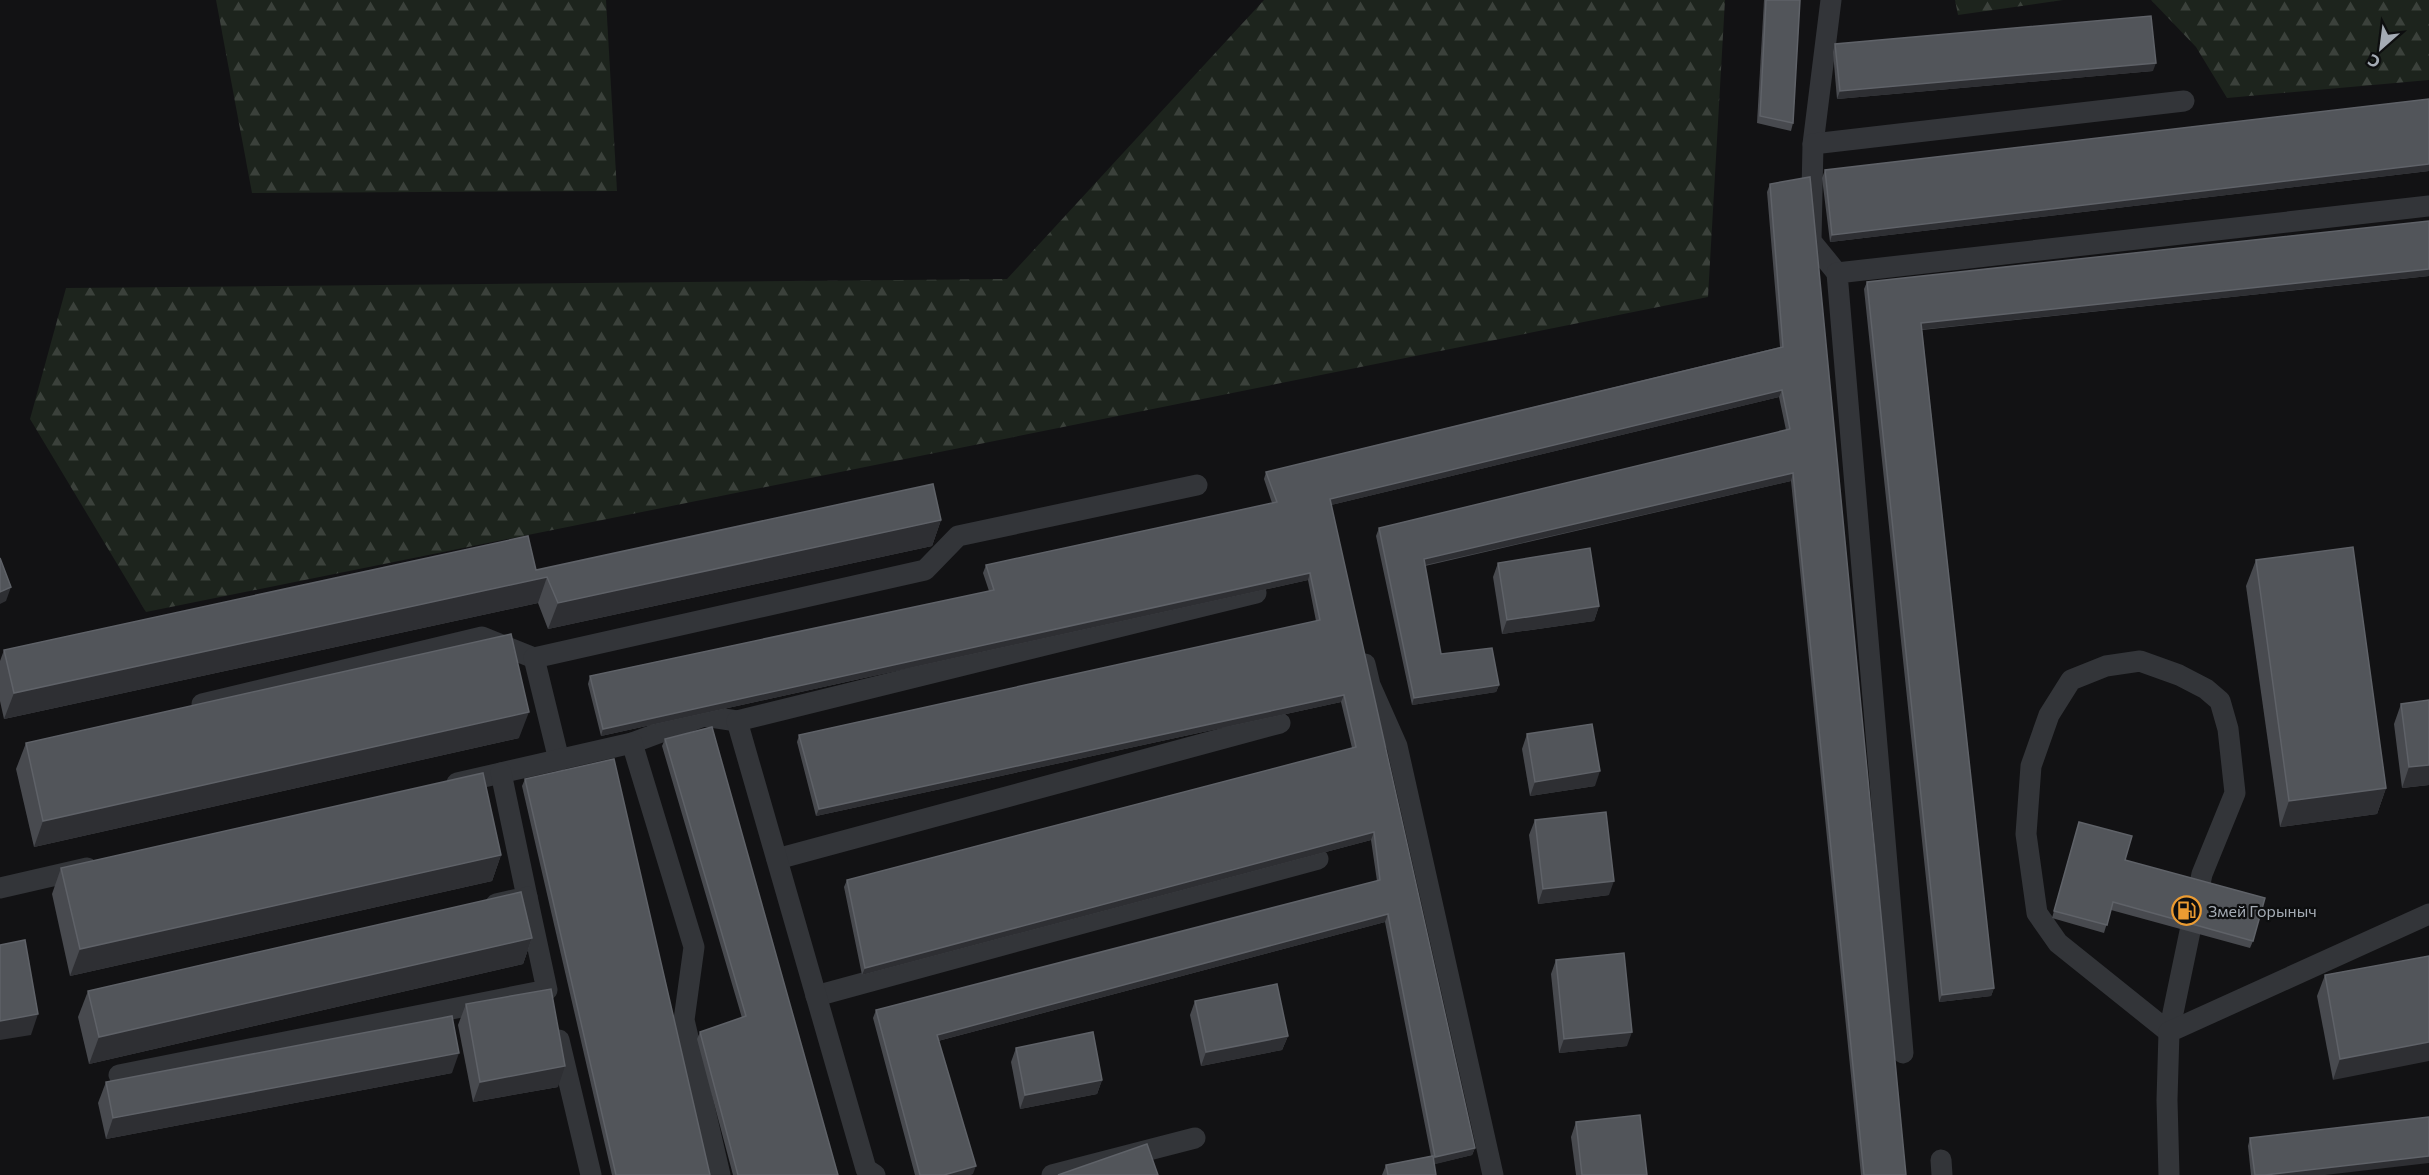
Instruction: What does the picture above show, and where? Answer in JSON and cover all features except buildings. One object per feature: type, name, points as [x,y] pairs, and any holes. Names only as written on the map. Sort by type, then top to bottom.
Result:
[{"type":"lane","points":[[1832,0],[1813,144],[1811,242],[1836,273],[1903,1053]]},
{"type":"lane","points":[[1813,144],[2184,101]]},
{"type":"lane","points":[[1836,273],[2429,206]]},
{"type":"lane","points":[[180,709],[482,637],[534,658],[925,570],[957,536],[1197,485]]},
{"type":"lane","points":[[442,787],[632,743],[704,716],[737,721],[1256,593]]},
{"type":"lane","points":[[1360,640],[1370,685],[1397,746],[1493,1175]]},
{"type":"lane","points":[[534,658],[559,760]]},
{"type":"lane","points":[[2169,1032],[2058,943],[2037,913],[2026,834],[2031,766],[2049,715],[2071,680],[2106,666],[2140,661],[2179,675],[2206,689],[2220,701],[2228,729],[2235,793],[2202,874],[2169,1032],[2167,1100],[2169,1175]]},
{"type":"lane","points":[[737,721],[866,1169],[874,1175]]},
{"type":"lane","points":[[777,859],[1280,723]]},
{"type":"lane","points":[[632,743],[694,947],[684,1020],[720,1175]]},
{"type":"lane","points":[[501,773],[547,990],[591,1175]]},
{"type":"lane","points":[[816,996],[1318,859]]},
{"type":"lane","points":[[0,888],[105,864]]},
{"type":"lane","points":[[480,907],[527,897]]},
{"type":"lane","points":[[2169,1032],[2429,914]]},
{"type":"lane","points":[[119,1075],[547,990]]},
{"type":"lane","points":[[1052,1175],[1195,1138]]},
{"type":"green space","points":[[216,0],[606,0],[617,191],[252,193]]},
{"type":"green space","points":[[1264,0],[1725,0],[1708,297],[146,612],[30,419],[66,288],[1007,279]]},
{"type":"green space","points":[[1955,0],[2063,0],[1958,15]]},
{"type":"green space","points":[[2151,0],[2429,0],[2429,80],[2227,98],[2196,47]]},
{"type":"place","name":"Змей Горыныч","points":[[2187,911]]}]
